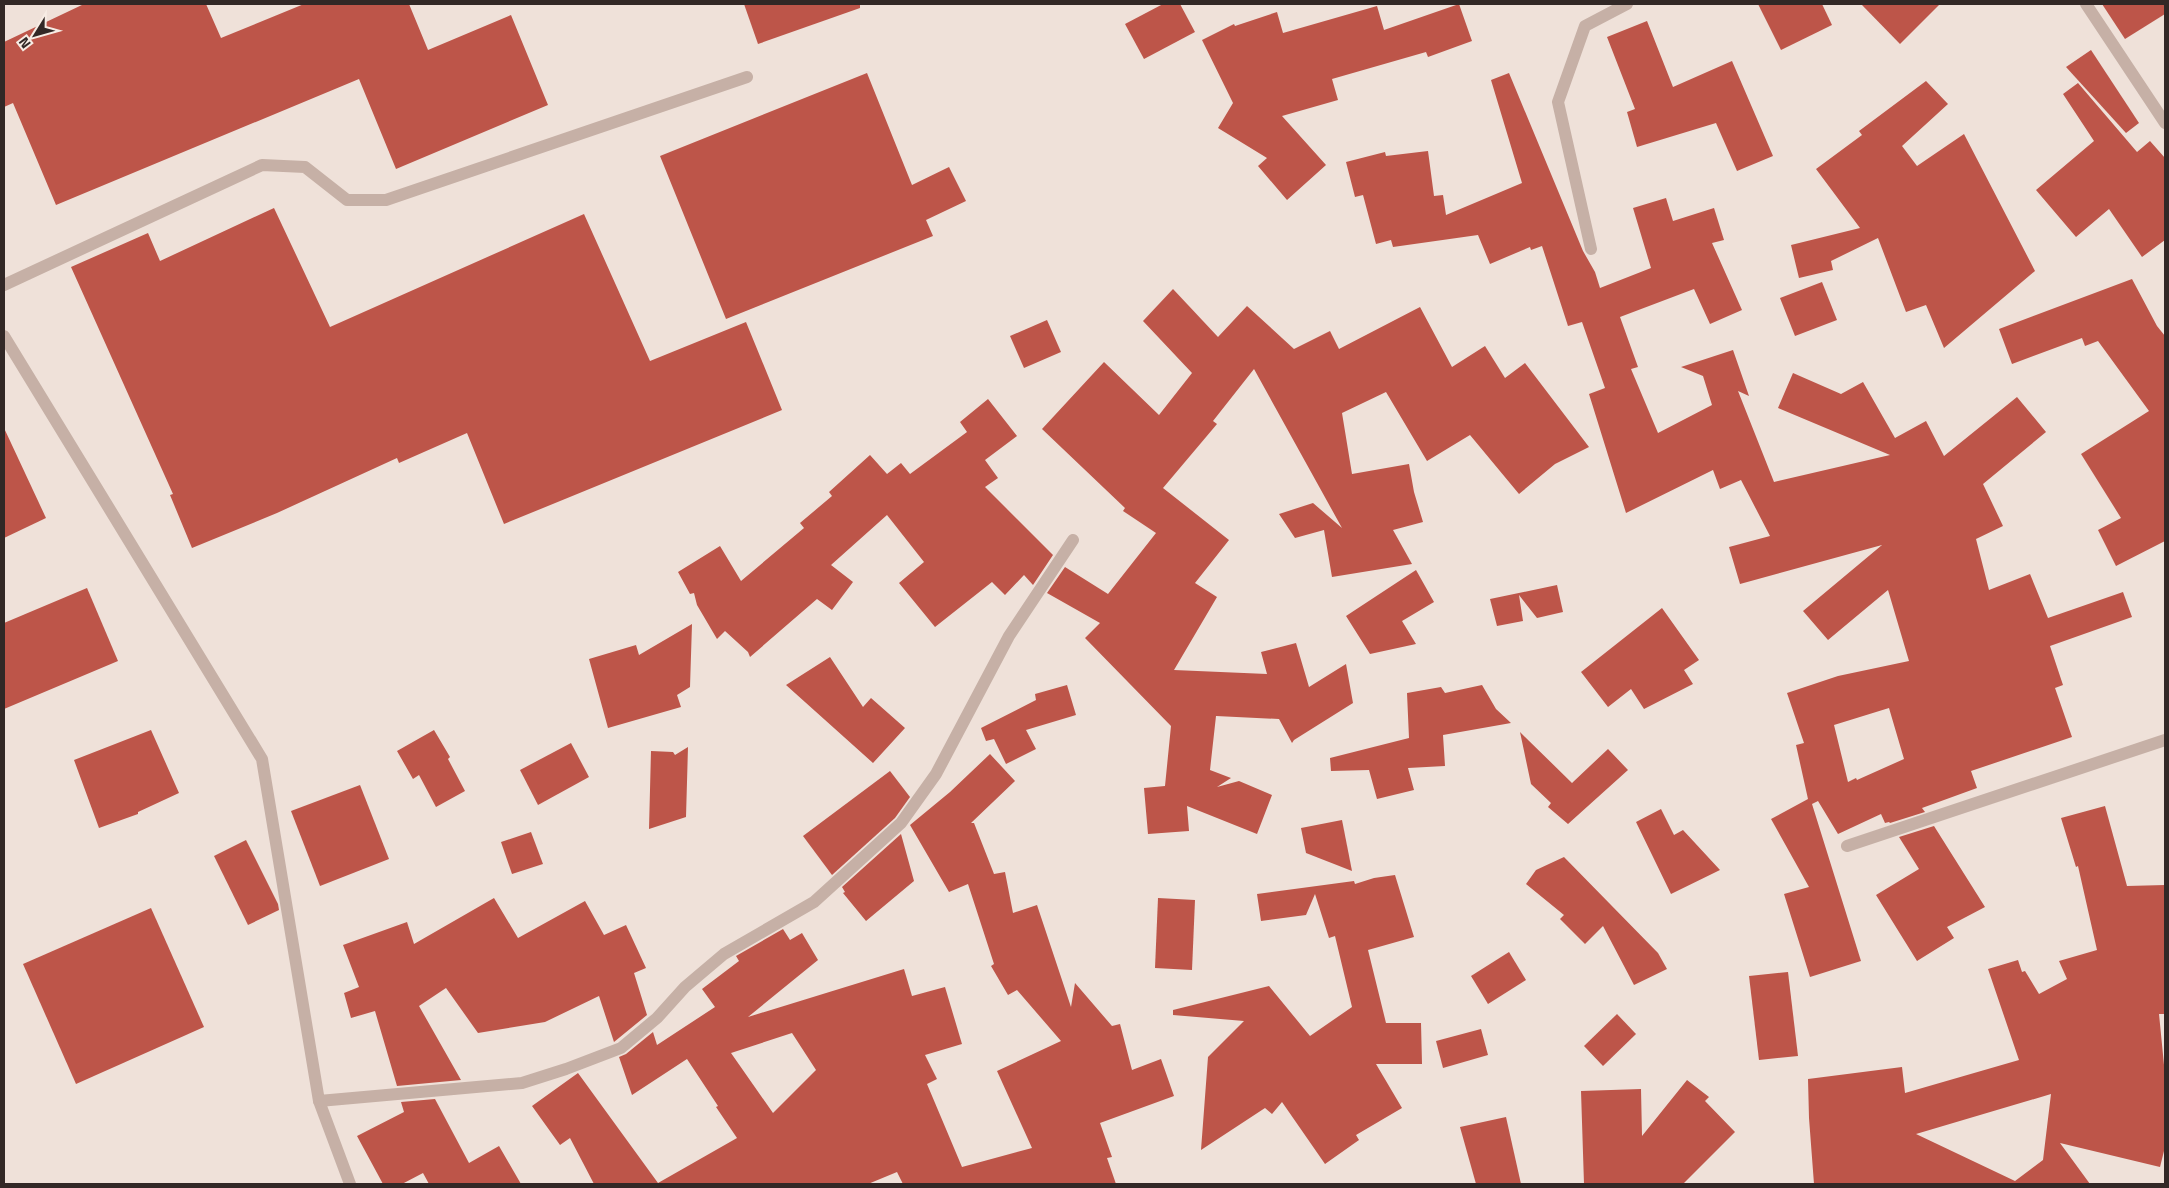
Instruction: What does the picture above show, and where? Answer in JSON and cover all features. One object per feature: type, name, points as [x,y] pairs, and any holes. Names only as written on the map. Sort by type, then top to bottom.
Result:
[{"type":"street","points":[[1591,249],[1558,102],[1585,26],[1627,4]]},
{"type":"street","points":[[2086,4],[2165,123]]},
{"type":"street","points":[[4,285],[262,165],[305,167],[347,200],[386,200],[747,77]]},
{"type":"street","points":[[4,336],[262,759],[319,1100],[350,1184]]},
{"type":"street","points":[[319,1100],[522,1083],[621,1048],[657,1018],[685,987],[724,954],[814,902],[901,823],[936,774],[1008,636],[1073,540]]},
{"type":"street","points":[[1847,846],[2165,740]]},
{"type":"building","points":[[84,4],[206,4],[221,38],[304,4],[409,4],[428,50],[511,15],[548,105],[396,169],[359,79],[56,205],[13,103],[4,107],[4,42]]},
{"type":"building","points":[[744,4],[860,4],[860,8],[758,44]]},
{"type":"building","points":[[1163,4],[1180,4],[1195,32],[1144,59],[1125,24]]},
{"type":"building","points":[[1459,4],[1472,41],[1428,57],[1426,52],[1332,79],[1338,100],[1282,116],[1326,165],[1287,200],[1258,166],[1267,158],[1218,128],[1233,103],[1202,40],[1234,24],[1235,26],[1277,12],[1283,33],[1377,6],[1384,30]]},
{"type":"building","points":[[1758,4],[1822,4],[1832,25],[1781,50]]},
{"type":"building","points":[[1861,4],[1940,4],[1900,44]]},
{"type":"building","points":[[2102,4],[2165,4],[2165,14],[2125,39]]},
{"type":"building","points":[[1647,21],[1673,87],[1732,61],[1773,156],[1737,171],[1716,123],[1637,147],[1627,112],[1635,109],[1607,37]]},
{"type":"building","points":[[2091,50],[2139,123],[2126,133],[2066,67]]},
{"type":"building","points":[[867,73],[912,185],[949,167],[966,201],[926,220],[933,236],[726,319],[660,156]]},
{"type":"building","points":[[1509,73],[1583,251],[1595,272],[1600,288],[1651,268],[1633,208],[1666,198],[1673,221],[1714,208],[1724,240],[1712,243],[1742,310],[1710,324],[1694,289],[1620,317],[1638,367],[1631,369],[1658,433],[1712,405],[1703,376],[1681,367],[1733,350],[1749,396],[1738,391],[1774,482],[1890,455],[1778,408],[1793,373],[1841,394],[1863,382],[1895,438],[1926,421],[1944,456],[2017,397],[2046,432],[1983,484],[2003,526],[1976,539],[1989,590],[2030,574],[2048,618],[2123,592],[2132,617],[2050,646],[2063,685],[2055,688],[2072,737],[1971,771],[1977,788],[1922,808],[1925,812],[1890,823],[1885,823],[1881,814],[1838,834],[1818,801],[1812,804],[1861,961],[1810,977],[1784,894],[1809,887],[1771,819],[1808,799],[1796,745],[1804,743],[1787,693],[1838,676],[1909,661],[1888,590],[1828,640],[1803,611],[1882,545],[1740,584],[1729,547],[1770,536],[1741,480],[1720,489],[1713,470],[1626,513],[1589,394],[1605,388],[1582,322],[1568,326],[1542,246],[1531,250],[1530,247],[1490,264],[1478,235],[1393,247],[1391,240],[1376,244],[1363,195],[1355,197],[1346,162],[1385,152],[1386,156],[1428,151],[1434,196],[1443,195],[1446,215],[1522,183],[1491,80]],"holes":[[[1889,708],[1904,759],[1857,780],[1856,778],[1848,782],[1834,725]]]},
{"type":"building","points":[[1926,81],[1948,104],[1902,146],[1917,166],[1964,134],[2035,271],[1944,348],[1926,305],[1906,312],[1878,238],[1831,261],[1833,270],[1799,278],[1791,245],[1860,228],[1816,169],[1862,135],[1859,131]]},
{"type":"building","points":[[2078,83],[2137,152],[2150,141],[2165,158],[2165,240],[2142,257],[2109,209],[2076,237],[2036,190],[2094,141],[2063,94]]},
{"type":"building","points":[[274,208],[330,327],[584,214],[650,361],[746,322],[782,410],[504,524],[467,433],[399,463],[397,458],[277,513],[192,548],[170,495],[173,494],[71,267],[148,233],[160,261]]},
{"type":"building","points":[[2132,279],[2157,326],[2165,336],[2165,541],[2116,566],[2098,530],[2121,518],[2081,454],[2149,411],[2098,341],[2085,346],[2082,338],[2012,364],[1999,329]]},
{"type":"building","points":[[1822,282],[1837,320],[1795,336],[1780,298]]},
{"type":"building","points":[[1173,289],[1218,337],[1247,306],[1294,349],[1330,331],[1339,349],[1420,307],[1452,367],[1485,346],[1505,378],[1525,363],[1589,447],[1555,464],[1519,494],[1470,435],[1427,461],[1386,392],[1342,413],[1352,474],[1409,464],[1414,492],[1423,522],[1393,530],[1412,564],[1332,577],[1324,530],[1295,538],[1279,514],[1313,503],[1342,528],[1254,369],[1213,421],[1217,424],[1163,488],[1229,540],[1195,583],[1217,597],[1174,670],[1267,674],[1261,652],[1296,643],[1309,687],[1346,664],[1353,703],[1292,743],[1279,719],[1216,716],[1210,770],[1231,778],[1217,787],[1239,781],[1272,795],[1257,834],[1187,806],[1189,831],[1148,834],[1144,788],[1165,786],[1171,726],[1085,638],[1100,623],[1047,593],[1065,567],[1108,594],[1156,533],[1123,511],[1125,508],[1042,429],[1104,362],[1159,415],[1192,373],[1143,321]]},
{"type":"building","points":[[1047,320],[1061,352],[1024,368],[1010,336]]},
{"type":"building","points":[[988,399],[1017,436],[985,460],[998,478],[985,487],[1053,555],[1033,585],[1024,575],[1005,595],[992,582],[935,627],[899,583],[924,562],[887,515],[831,565],[853,582],[832,610],[817,599],[750,657],[748,652],[725,631],[717,639],[697,605],[694,593],[690,594],[678,572],[720,546],[741,581],[804,528],[800,523],[832,496],[829,492],[870,455],[887,474],[901,463],[910,474],[967,432],[960,422]]},
{"type":"building","points":[[4,428],[46,518],[4,538]]},
{"type":"building","points":[[1416,570],[1434,602],[1402,621],[1416,644],[1370,654],[1346,616]]},
{"type":"building","points":[[1557,585],[1563,612],[1537,618],[1519,595],[1523,621],[1497,626],[1490,599]]},
{"type":"building","points":[[87,588],[118,661],[4,709],[4,623]]},
{"type":"building","points":[[1662,608],[1699,660],[1684,670],[1693,684],[1644,709],[1631,689],[1608,707],[1581,672]]},
{"type":"building","points":[[692,624],[690,687],[677,695],[681,707],[608,728],[589,659],[636,645],[639,655]]},
{"type":"building","points":[[830,657],[863,707],[871,698],[905,728],[873,763],[786,685]]},
{"type":"building","points":[[1067,685],[1076,715],[1026,730],[1036,749],[1006,764],[994,739],[986,741],[981,728],[1036,700],[1035,694]]},
{"type":"building","points":[[1482,685],[1496,709],[1511,723],[1443,735],[1445,766],[1408,768],[1414,790],[1377,799],[1369,770],[1331,771],[1330,758],[1409,738],[1407,693],[1441,687],[1445,693]]},
{"type":"building","points":[[151,730],[179,793],[138,812],[138,814],[99,828],[74,760]]},
{"type":"building","points":[[434,730],[450,757],[448,759],[465,791],[436,807],[419,775],[413,779],[397,751]]},
{"type":"building","points":[[1520,732],[1572,783],[1608,749],[1628,770],[1568,824],[1548,807],[1551,803],[1531,784]]},
{"type":"building","points":[[571,743],[589,777],[538,805],[520,770]]},
{"type":"building","points":[[688,747],[686,817],[649,829],[651,751],[673,752],[675,755]]},
{"type":"building","points":[[990,754],[1015,781],[971,823],[974,823],[994,874],[1005,872],[1013,913],[1037,905],[1071,1007],[1075,983],[1112,1026],[1120,1024],[1132,1070],[1161,1059],[1174,1096],[1100,1123],[1112,1157],[1107,1158],[1116,1184],[903,1184],[897,1172],[868,1184],[594,1184],[570,1138],[560,1145],[532,1106],[578,1073],[658,1183],[737,1138],[687,1059],[632,1095],[619,1057],[626,1054],[653,1032],[657,1045],[715,1007],[702,989],[739,961],[736,956],[783,929],[790,940],[802,933],[818,960],[748,1017],[904,969],[912,996],[945,987],[962,1044],[925,1055],[937,1079],[927,1084],[962,1167],[1032,1148],[997,1071],[1061,1041],[1017,990],[1008,995],[991,966],[994,964],[968,884],[949,892],[910,825],[950,792]],"holes":[[[792,1033],[816,1070],[773,1113],[731,1053]]]},
{"type":"building","points":[[890,771],[910,797],[895,818],[832,875],[803,836]]},
{"type":"building","points":[[360,785],[389,859],[320,886],[291,811]]},
{"type":"building","points":[[2105,806],[2127,886],[2165,885],[2165,1014],[2159,1014],[2165,1075],[2165,1147],[2160,1167],[2060,1143],[2090,1184],[1814,1184],[1808,1079],[1902,1067],[1905,1093],[2019,1060],[1988,969],[2018,960],[2022,972],[2025,971],[2039,994],[2067,979],[2059,961],[2097,950],[2078,866],[2076,867],[2061,818]],"holes":[[[2051,1094],[2043,1160],[2015,1181],[1916,1134]]]},
{"type":"building","points":[[1661,809],[1674,835],[1683,830],[1720,870],[1671,894],[1636,822]]},
{"type":"building","points":[[1342,820],[1352,871],[1306,853],[1301,828]]},
{"type":"building","points":[[1934,826],[1985,907],[1947,927],[1954,938],[1917,961],[1876,895],[1919,869],[1899,837]]},
{"type":"building","points":[[531,832],[543,864],[512,874],[501,842]]},
{"type":"building","points":[[901,834],[914,881],[866,921],[843,893],[845,892],[842,887]]},
{"type":"building","points":[[246,840],[278,904],[279,910],[248,925],[214,856]]},
{"type":"building","points":[[1564,857],[1658,953],[1667,969],[1634,985],[1603,926],[1585,944],[1560,919],[1564,915],[1526,884],[1536,870]]},
{"type":"building","points":[[1395,875],[1414,937],[1368,950],[1386,1023],[1421,1023],[1422,1064],[1376,1064],[1402,1108],[1356,1135],[1359,1140],[1325,1164],[1282,1102],[1272,1114],[1265,1108],[1201,1150],[1208,1057],[1244,1021],[1173,1015],[1173,1010],[1269,986],[1310,1036],[1352,1007],[1335,936],[1329,938],[1315,894],[1306,915],[1261,921],[1257,894],[1354,881],[1355,884],[1374,878]]},
{"type":"building","points":[[494,898],[518,938],[585,901],[604,935],[626,925],[646,968],[634,973],[647,1015],[614,1042],[599,996],[545,1022],[478,1033],[446,988],[419,1006],[461,1080],[397,1086],[375,1011],[351,1018],[344,993],[359,987],[343,945],[407,922],[414,944]]},
{"type":"building","points":[[1158,898],[1195,900],[1192,970],[1155,968]]},
{"type":"building","points":[[151,908],[204,1027],[76,1084],[23,964]]},
{"type":"building","points":[[1509,952],[1526,980],[1488,1004],[1471,976]]},
{"type":"building","points":[[1788,972],[1798,1056],[1759,1060],[1749,976]]},
{"type":"building","points":[[1617,1014],[1636,1034],[1603,1066],[1584,1046]]},
{"type":"building","points":[[1481,1029],[1488,1055],[1443,1068],[1436,1041]]},
{"type":"building","points":[[1687,1080],[1709,1097],[1705,1101],[1735,1132],[1683,1184],[1584,1184],[1581,1091],[1641,1089],[1642,1136]]},
{"type":"building","points":[[435,1099],[469,1163],[499,1146],[521,1184],[429,1184],[423,1173],[402,1184],[383,1184],[357,1136],[404,1112],[401,1102]]},
{"type":"building","points":[[1506,1117],[1521,1184],[1476,1184],[1460,1127]]}]
